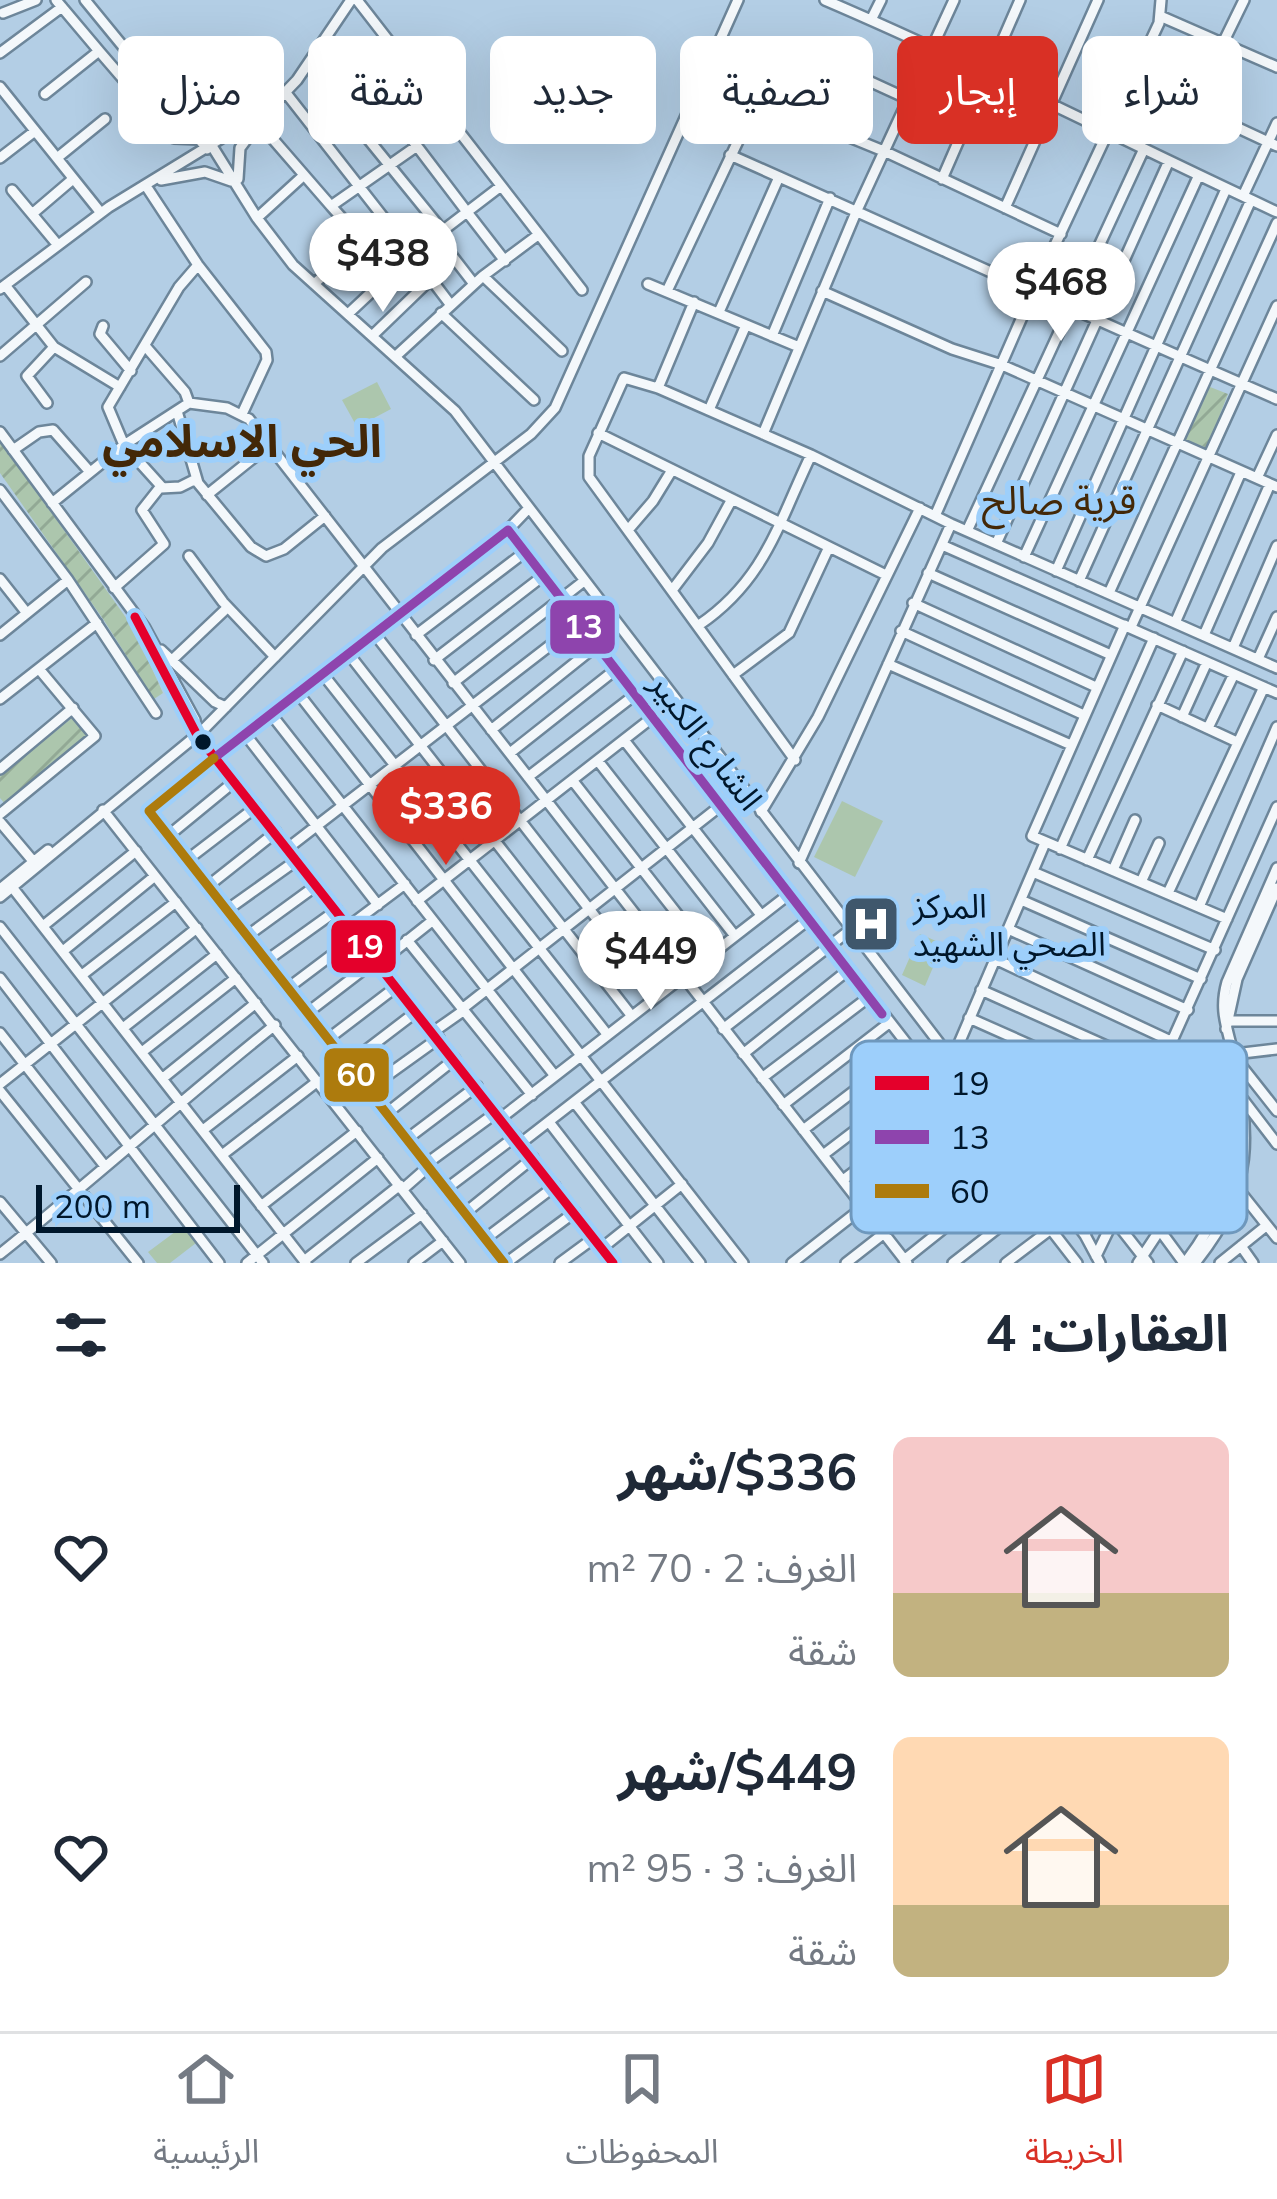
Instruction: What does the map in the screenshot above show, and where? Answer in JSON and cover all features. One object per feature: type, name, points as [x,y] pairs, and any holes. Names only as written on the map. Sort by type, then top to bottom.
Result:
[{"type":"street","points":[[4,14],[36,0]]},
{"type":"street","name":"الشارع الكبير","points":[[86,0],[118,37]]},
{"type":"street","points":[[329,36],[354,0],[582,290]]},
{"type":"street","points":[[723,36],[738,0]]},
{"type":"street","points":[[825,0],[905,36]]},
{"type":"street","points":[[871,20],[880,0]]},
{"type":"street","points":[[938,36],[954,0]]},
{"type":"street","points":[[1004,36],[1020,0]]},
{"type":"street","points":[[1058,89],[1098,0]]},
{"type":"street","points":[[1148,0],[1211,36]]},
{"type":"street","points":[[1226,36],[1244,0]]},
{"type":"street","points":[[0,53],[59,4],[118,73]]},
{"type":"street","points":[[1149,36],[1160,7]]},
{"type":"street","points":[[45,94],[99,51]]},
{"type":"street","points":[[1242,51],[1277,67]]},
{"type":"street","points":[[308,65],[286,93],[450,304]]},
{"type":"street","points":[[0,87],[100,213]]},
{"type":"street","points":[[57,158],[105,119]]},
{"type":"street","points":[[1079,580],[1180,357],[1277,123]]},
{"type":"street","points":[[764,434],[897,126]]},
{"type":"street","points":[[1242,130],[1272,144]]},
{"type":"street","points":[[0,158],[35,131]]},
{"type":"street","points":[[4,891],[200,730],[365,564],[531,434],[560,400],[680,134]]},
{"type":"street","points":[[120,387],[54,347],[2,287],[100,213],[209,144]]},
{"type":"street","name":"الشارع الكبير","points":[[209,144],[274,244],[455,411],[935,1041]]},
{"type":"street","points":[[151,183],[205,172],[237,183],[237,154],[244,144]]},
{"type":"street","points":[[276,144],[357,236],[359,244],[314,284]]},
{"type":"street","points":[[372,144],[478,280],[562,351]]},
{"type":"street","points":[[667,291],[735,144]]},
{"type":"street","points":[[867,144],[1061,234]]},
{"type":"street","points":[[942,179],[957,144]]},
{"type":"street","points":[[1005,208],[1033,144]]},
{"type":"street","points":[[935,516],[1102,144]]},
{"type":"street","points":[[1132,144],[1277,212]]},
{"type":"street","points":[[331,206],[417,146],[505,261]]},
{"type":"street","points":[[967,531],[1143,151]]},
{"type":"street","points":[[730,155],[1277,399]]},
{"type":"street","points":[[996,544],[1168,163]]},
{"type":"street","points":[[257,218],[303,176]]},
{"type":"street","points":[[719,312],[779,177]]},
{"type":"street","points":[[1024,557],[1198,177]]},
{"type":"street","points":[[32,214],[74,179]]},
{"type":"street","points":[[151,183],[198,265],[266,352],[267,360],[242,414]]},
{"type":"street","points":[[348,314],[412,254],[501,186]]},
{"type":"street","points":[[1056,571],[1226,189]]},
{"type":"street","points":[[12,190],[57,244]]},
{"type":"street","points":[[772,336],[830,198]]},
{"type":"street","points":[[1109,593],[1277,223]]},
{"type":"street","points":[[396,356],[478,280],[538,235]]},
{"type":"street","points":[[161,488],[124,445],[107,413],[179,287],[198,265]]},
{"type":"street","points":[[373,335],[431,279]]},
{"type":"street","points":[[0,356],[86,282]]},
{"type":"street","points":[[648,284],[799,347]]},
{"type":"street","points":[[822,291],[952,350],[1002,364],[1274,486],[1204,635]]},
{"type":"street","points":[[658,388],[694,302]]},
{"type":"street","points":[[1254,919],[1199,907],[1032,835],[1096,686],[1140,607],[1277,306]]},
{"type":"street","points":[[441,313],[534,400]]},
{"type":"street","points":[[709,410],[746,325]]},
{"type":"street","points":[[103,326],[100,334],[131,371]]},
{"type":"street","points":[[46,404],[27,376],[54,347]]},
{"type":"street","points":[[146,347],[189,403]]},
{"type":"street","points":[[795,760],[589,477],[589,456],[624,378],[764,434],[951,524],[1277,668]]},
{"type":"street","points":[[52,503],[124,445],[189,403],[242,414],[365,564],[434,660],[851,1190]]},
{"type":"street","points":[[176,411],[196,479],[251,547],[266,556],[284,549],[325,516]]},
{"type":"street","points":[[13,450],[39,432],[53,430],[90,472]]},
{"type":"street","points":[[0,432],[153,641],[214,701],[226,706]]},
{"type":"street","points":[[598,433],[886,574]]},
{"type":"street","points":[[1256,478],[1277,435]]},
{"type":"street","points":[[207,495],[268,446]]},
{"type":"street","points":[[699,625],[732,601],[750,580],[811,455]]},
{"type":"street","points":[[628,530],[672,470]]},
{"type":"street","points":[[1174,622],[1241,472]]},
{"type":"street","points":[[114,588],[162,549],[162,539],[142,510],[161,488],[180,487],[196,479]]},
{"type":"street","points":[[0,490],[68,580],[156,713]]},
{"type":"street","points":[[673,589],[708,543],[732,499]]},
{"type":"street","points":[[529,508],[508,530],[148,809],[505,1263],[575,1212]]},
{"type":"street","points":[[761,812],[795,760],[843,669],[920,508]]},
{"type":"street","points":[[799,862],[951,524]]},
{"type":"street","points":[[508,530],[903,1041]]},
{"type":"street","points":[[942,544],[1277,693]]},
{"type":"street","points":[[1233,648],[1277,546]]},
{"type":"street","points":[[733,675],[789,633],[829,547]]},
{"type":"street","points":[[416,635],[525,552]]},
{"type":"street","points":[[189,556],[227,608],[275,657]]},
{"type":"street","points":[[928,573],[1111,655]]},
{"type":"street","points":[[434,660],[543,576]]},
{"type":"street","points":[[0,579],[26,612]]},
{"type":"street","points":[[0,635],[68,580]]},
{"type":"street","points":[[452,683],[584,580]]},
{"type":"street","points":[[914,603],[1096,686]]},
{"type":"street","points":[[171,661],[227,608]]},
{"type":"street","points":[[134,617],[232,778],[611,1262]]},
{"type":"street","points":[[1258,659],[1277,617]]},
{"type":"street","points":[[1,696],[97,623]]},
{"type":"street","points":[[288,848],[579,623]]},
{"type":"street","points":[[901,631],[1084,715]]},
{"type":"street","points":[[374,633],[657,996]]},
{"type":"street","points":[[1060,849],[1154,638]]},
{"type":"street","points":[[153,641],[200,730]]},
{"type":"street","points":[[491,730],[596,646]]},
{"type":"street","points":[[1087,860],[1183,651]]},
{"type":"street","points":[[348,653],[631,1015]]},
{"type":"street","points":[[1182,717],[1207,662]]},
{"type":"street","points":[[888,664],[1071,745]]},
{"type":"street","points":[[33,861],[0,818],[93,739],[94,733],[39,669]]},
{"type":"street","points":[[509,753],[615,670]]},
{"type":"street","points":[[322,673],[607,1034]]},
{"type":"street","points":[[1208,728],[1234,674]]},
{"type":"street","points":[[1168,893],[1264,687]]},
{"type":"street","points":[[298,693],[743,1263]]},
{"type":"street","points":[[528,777],[636,694]]},
{"type":"street","points":[[1157,705],[1237,742]]},
{"type":"street","points":[[0,769],[73,708]]},
{"type":"street","points":[[271,714],[555,1076]]},
{"type":"street","points":[[417,901],[653,717]]},
{"type":"street","points":[[1199,907],[1277,727]]},
{"type":"street","points":[[245,734],[378,904]]},
{"type":"street","points":[[624,740],[761,915]]},
{"type":"street","points":[[598,761],[735,936]]},
{"type":"street","points":[[168,836],[232,778]]},
{"type":"street","points":[[573,781],[710,956]]},
{"type":"street","points":[[1173,1041],[1277,806]]},
{"type":"street","points":[[188,860],[256,807]]},
{"type":"street","points":[[368,1089],[719,807]]},
{"type":"street","points":[[102,809],[460,1263]]},
{"type":"street","points":[[4,891],[33,861],[102,809]]},
{"type":"street","points":[[1113,870],[1135,820]]},
{"type":"street","points":[[208,886],[276,832]]},
{"type":"street","points":[[959,1041],[1045,843]]},
{"type":"street","points":[[1141,882],[1159,843]]},
{"type":"street","points":[[765,864],[787,847]]},
{"type":"street","points":[[43,926],[136,851]]},
{"type":"street","points":[[227,910],[297,860]]},
{"type":"street","points":[[1230,1041],[1227,982],[1277,868]]},
{"type":"street","points":[[1033,872],[1215,950]]},
{"type":"street","points":[[63,951],[155,876]]},
{"type":"street","points":[[287,988],[405,884]]},
{"type":"street","points":[[247,937],[317,885]]},
{"type":"street","points":[[1226,1023],[1237,979],[1277,888]]},
{"type":"street","points":[[4,891],[43,926],[305,1262],[427,1165],[532,1095],[788,895]]},
{"type":"street","points":[[1021,900],[1202,979]]},
{"type":"street","points":[[82,975],[176,902]]},
{"type":"street","points":[[266,961],[337,910]]},
{"type":"street","points":[[446,1189],[549,1122],[808,920]]},
{"type":"street","points":[[308,1013],[432,921]]},
{"type":"street","points":[[0,926],[256,1260],[282,1233],[378,1158]]},
{"type":"street","points":[[138,1263],[4,1104],[0,1087],[197,928]]},
{"type":"street","points":[[1008,929],[1188,1010]]},
{"type":"street","points":[[722,1029],[850,930]]},
{"type":"street","points":[[407,940],[532,1095]]},
{"type":"street","points":[[123,1028],[217,954]]},
{"type":"street","points":[[995,959],[1161,1041]]},
{"type":"street","points":[[742,1054],[848,971]]},
{"type":"street","points":[[0,978],[219,1263]]},
{"type":"street","points":[[142,1052],[236,978]]},
{"type":"street","points":[[328,1040],[396,987]]},
{"type":"street","points":[[981,989],[1096,1041]]},
{"type":"street","points":[[762,1078],[869,998]]},
{"type":"street","points":[[163,1078],[256,1003]]},
{"type":"street","points":[[221,1155],[416,1012]]},
{"type":"street","points":[[969,1018],[1021,1041]]},
{"type":"street","points":[[1226,1023],[1277,1021]]},
{"type":"street","points":[[866,1041],[889,1023]]},
{"type":"street","points":[[0,1254],[274,1025]]},
{"type":"street","points":[[0,1033],[104,1165]]},
{"type":"street","points":[[783,1105],[851,1052]]},
{"type":"street","points":[[203,1130],[298,1056]]},
{"type":"street","points":[[386,1114],[455,1059]]},
{"type":"street","points":[[1247,1071],[1277,1111]]},
{"type":"street","points":[[407,1139],[476,1086]]},
{"type":"street","points":[[803,1130],[851,1093]]},
{"type":"street","points":[[574,1102],[700,1263]]},
{"type":"street","points":[[1247,1107],[1277,1143]]},
{"type":"street","points":[[549,1122],[658,1263]]},
{"type":"street","points":[[261,1206],[357,1131]]},
{"type":"street","points":[[823,1155],[851,1134]]},
{"type":"street","points":[[1247,1144],[1261,1138],[1277,1143]]},
{"type":"street","points":[[465,1213],[533,1159]]},
{"type":"street","points":[[843,1180],[851,1174]]},
{"type":"street","points":[[602,1248],[682,1184]]},
{"type":"street","points":[[485,1239],[555,1186]]},
{"type":"street","points":[[1247,1201],[1277,1238]]},
{"type":"street","points":[[0,1202],[51,1263]]},
{"type":"street","points":[[356,1263],[422,1214]]},
{"type":"street","points":[[792,1263],[851,1217]]},
{"type":"street","points":[[1220,1263],[1266,1226]]},
{"type":"street","points":[[846,1263],[884,1233],[904,1262],[939,1233]]},
{"type":"street","points":[[952,1263],[991,1233]]},
{"type":"street","points":[[1006,1263],[1046,1233]]},
{"type":"street","points":[[1053,1233],[1069,1261]]},
{"type":"street","points":[[1124,1233],[1144,1261],[1160,1233]]},
{"type":"street","points":[[1162,1233],[1185,1263],[1206,1233]]},
{"type":"street","points":[[1195,1263],[1217,1233]]},
{"type":"street","name":"الشارع الكبير","points":[[1085,1235],[1098,1260]]},
{"type":"street","points":[[560,1263],[594,1238]]},
{"type":"street","points":[[414,1263],[442,1241]]},
{"type":"street","points":[[1241,1246],[1253,1263]]},
{"type":"green space","points":[[377,382],[391,409],[357,427],[342,400]]},
{"type":"green space","points":[[1205,385],[1228,394],[1207,448],[1183,439]]},
{"type":"green space","points":[[0,440],[134,629],[163,693],[154,699],[0,473]]},
{"type":"green space","points":[[73,717],[88,737],[5,804],[0,798],[0,776]]},
{"type":"green space","points":[[842,801],[883,821],[855,877],[814,857]]},
{"type":"green space","points":[[920,934],[943,944],[925,986],[902,975]]},
{"type":"green space","points":[[183,1226],[196,1243],[170,1263],[157,1263],[148,1252]]},
{"type":"transit line","name":"13","points":[[218,755],[508,530],[882,1014]]},
{"type":"transit line","name":"19","points":[[135,617],[197,735],[613,1263]]},
{"type":"transit line","name":"60","points":[[214,758],[149,811],[504,1263]]},
{"type":"place","name":"المركز الصحي الشهيد","points":[[871,924]]},
{"type":"district","name":"الحي الاسلامي","points":[[242,440]]},
{"type":"district","name":"قرية صالح","points":[[1059,499]]}]
